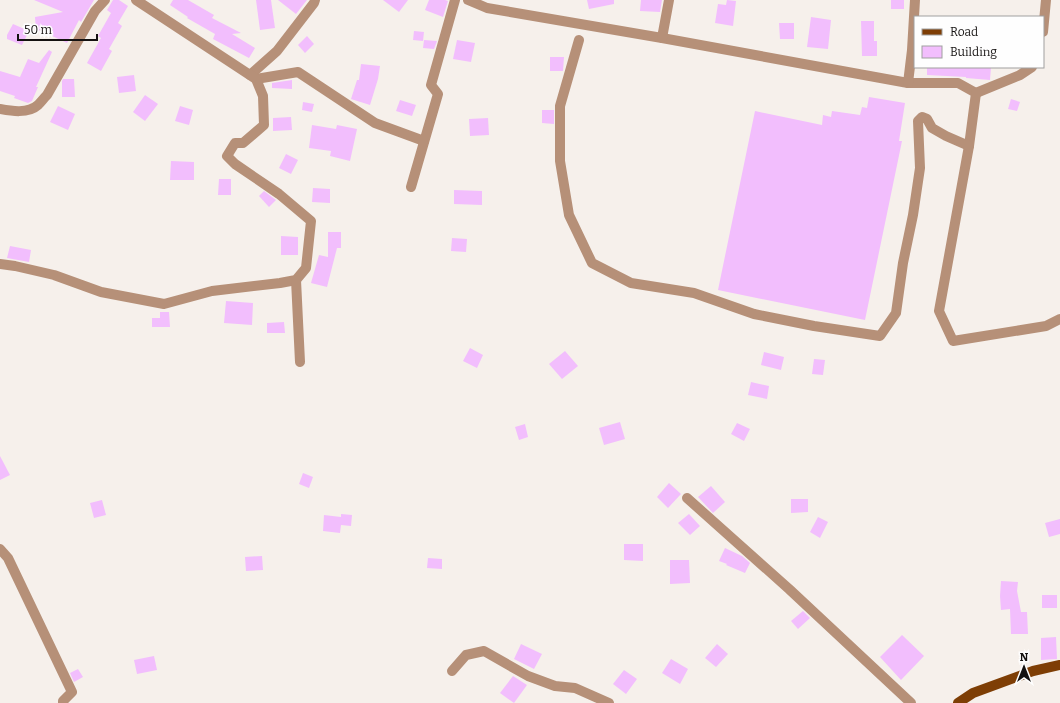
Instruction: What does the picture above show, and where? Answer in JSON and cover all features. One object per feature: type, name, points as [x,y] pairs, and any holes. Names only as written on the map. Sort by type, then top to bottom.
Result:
[{"type":"main road","points":[[958,703],[973,693],[1033,671],[1060,665]]},
{"type":"street","points":[[0,109],[11,111],[30,110],[38,106],[47,95],[95,11],[105,0]]},
{"type":"street","points":[[0,264],[54,275],[101,292],[164,304],[212,291],[296,280],[306,268],[312,221],[279,194],[235,164],[227,156],[235,143],[243,143],[264,125],[264,96],[253,77],[136,0]]},
{"type":"street","points":[[253,77],[277,51],[315,0]]},
{"type":"street","points":[[411,187],[438,94],[431,85],[455,0]]},
{"type":"street","points":[[468,0],[487,8],[908,83],[958,83],[976,93]]},
{"type":"street","points":[[662,38],[669,0]]},
{"type":"street","points":[[914,16],[915,0]]},
{"type":"street","points":[[1044,21],[1046,0]]},
{"type":"street","points":[[908,83],[914,17]]},
{"type":"street","points":[[579,40],[560,106],[560,161],[569,215],[592,263],[631,283],[694,293],[754,314],[814,326],[880,336],[896,313],[903,263],[913,215],[920,168],[918,121],[922,117],[927,119],[932,128],[969,146]]},
{"type":"street","points":[[976,93],[1020,75],[1030,68]]},
{"type":"street","points":[[253,77],[298,72],[375,123],[424,141]]},
{"type":"street","points":[[976,93],[969,146],[939,311],[953,341],[1046,326],[1060,319]]},
{"type":"street","points":[[296,280],[300,362]]},
{"type":"street","points":[[687,498],[795,595],[911,703]]},
{"type":"street","points":[[0,549],[8,558],[72,692],[63,701],[63,703]]},
{"type":"street","points":[[452,671],[466,655],[484,651],[528,676],[555,686],[575,688],[609,703]]},
{"type":"building","points":[[34,0],[94,0],[81,22],[79,20],[67,43],[50,35],[53,28],[36,31],[35,17],[63,12]]},
{"type":"building","points":[[113,0],[119,0],[128,6],[118,23],[122,26],[109,49],[112,51],[101,71],[87,63],[101,38],[98,36],[111,13],[107,10]]},
{"type":"building","points":[[173,0],[188,0],[214,15],[212,18],[241,33],[232,34],[255,48],[249,58],[213,39],[215,34],[187,18],[188,17],[170,5]]},
{"type":"building","points":[[256,0],[271,0],[275,28],[260,30]]},
{"type":"building","points":[[278,0],[307,0],[296,14]]},
{"type":"building","points":[[383,0],[408,0],[399,12]]},
{"type":"building","points":[[429,0],[448,1],[443,17],[425,10]]},
{"type":"building","points":[[587,0],[614,0],[614,4],[589,9]]},
{"type":"building","points":[[641,0],[662,0],[660,12],[640,11]]},
{"type":"building","points":[[727,0],[736,1],[733,26],[715,23],[718,4],[726,5]]},
{"type":"building","points":[[891,0],[904,0],[904,9],[891,9]]},
{"type":"building","points":[[811,17],[831,20],[828,49],[807,47]]},
{"type":"building","points":[[861,21],[874,21],[874,41],[877,41],[877,56],[862,56]]},
{"type":"building","points":[[779,23],[794,23],[794,39],[780,39]]},
{"type":"building","points":[[13,24],[29,31],[22,45],[7,39],[7,35]]},
{"type":"building","points":[[414,31],[424,32],[423,41],[413,40]]},
{"type":"building","points":[[307,36],[314,44],[305,53],[298,45]]},
{"type":"building","points":[[424,40],[437,41],[434,49],[423,48]]},
{"type":"building","points":[[457,40],[475,43],[471,62],[453,59]]},
{"type":"building","points":[[49,50],[52,52],[36,87],[38,87],[32,101],[28,103],[14,98],[15,96],[0,91],[0,71],[20,77],[28,59],[39,63]]},
{"type":"building","points":[[550,57],[564,57],[563,71],[550,71]]},
{"type":"building","points":[[361,64],[380,66],[378,79],[370,105],[351,99],[357,80],[359,80]]},
{"type":"building","points":[[927,68],[991,68],[990,80],[927,75]]},
{"type":"building","points":[[134,75],[136,91],[119,93],[117,77]]},
{"type":"building","points":[[63,79],[74,79],[75,97],[62,97]]},
{"type":"building","points":[[292,80],[292,89],[272,88],[272,83]]},
{"type":"building","points":[[145,95],[158,104],[145,121],[133,112]]},
{"type":"building","points":[[869,97],[905,103],[899,141],[902,141],[865,320],[718,290],[755,111],[822,125],[823,115],[831,117],[832,111],[860,115],[862,107],[867,108]]},
{"type":"building","points":[[1011,99],[1020,102],[1017,111],[1008,109]]},
{"type":"building","points":[[400,100],[416,105],[412,116],[396,111]]},
{"type":"building","points":[[303,102],[314,104],[312,112],[302,110]]},
{"type":"building","points":[[58,106],[75,114],[68,130],[50,122]]},
{"type":"building","points":[[180,106],[193,110],[189,125],[175,121]]},
{"type":"building","points":[[542,110],[554,110],[554,124],[542,123]]},
{"type":"building","points":[[291,117],[292,130],[273,131],[273,118]]},
{"type":"building","points":[[488,118],[489,135],[470,136],[469,119]]},
{"type":"building","points":[[312,125],[336,129],[337,125],[357,129],[350,161],[330,156],[331,151],[309,148]]},
{"type":"building","points":[[286,154],[298,160],[291,174],[279,168]]},
{"type":"building","points":[[171,161],[194,162],[194,180],[170,180]]},
{"type":"building","points":[[219,179],[231,179],[231,195],[218,195]]},
{"type":"building","points":[[313,188],[330,189],[330,203],[312,202]]},
{"type":"building","points":[[454,190],[482,191],[482,205],[454,204]]},
{"type":"building","points":[[264,191],[276,200],[269,207],[259,196]]},
{"type":"building","points":[[328,232],[341,232],[341,248],[337,248],[327,287],[311,283],[319,255],[328,257]]},
{"type":"building","points":[[281,236],[298,237],[298,255],[281,255]]},
{"type":"building","points":[[452,238],[467,239],[466,252],[451,251]]},
{"type":"building","points":[[10,246],[31,250],[29,262],[7,258]]},
{"type":"building","points":[[226,301],[253,303],[252,325],[224,323]]},
{"type":"building","points":[[160,312],[169,312],[170,327],[152,327],[152,318],[160,318]]},
{"type":"building","points":[[284,322],[285,333],[267,333],[267,323]]},
{"type":"building","points":[[470,348],[483,355],[477,368],[463,361]]},
{"type":"building","points":[[565,351],[578,366],[562,379],[549,364]]},
{"type":"building","points":[[764,352],[784,357],[781,370],[761,365]]},
{"type":"building","points":[[814,359],[825,360],[823,375],[812,374]]},
{"type":"building","points":[[751,382],[769,386],[767,399],[748,395]]},
{"type":"building","points":[[620,422],[625,439],[604,445],[599,428]]},
{"type":"building","points":[[737,423],[750,429],[744,441],[731,434]]},
{"type":"building","points":[[525,424],[528,437],[519,440],[515,427]]},
{"type":"building","points":[[0,456],[10,475],[0,480]]},
{"type":"building","points":[[303,473],[313,477],[309,488],[299,484]]},
{"type":"building","points":[[669,483],[681,494],[668,508],[657,497]]},
{"type":"building","points":[[711,486],[725,502],[713,513],[698,497]]},
{"type":"building","points":[[791,499],[808,499],[808,512],[791,513]]},
{"type":"building","points":[[102,500],[106,515],[94,518],[90,503]]},
{"type":"building","points":[[341,514],[352,515],[351,526],[341,525],[340,533],[323,531],[324,515],[341,517]]},
{"type":"building","points":[[689,514],[700,526],[690,535],[678,523]]},
{"type":"building","points":[[818,517],[828,522],[820,538],[810,532]]},
{"type":"building","points":[[1060,519],[1060,534],[1049,537],[1045,523]]},
{"type":"building","points":[[624,544],[643,544],[643,561],[624,560]]},
{"type":"building","points":[[725,548],[742,556],[750,563],[745,573],[719,561]]},
{"type":"building","points":[[262,556],[263,570],[246,571],[245,557]]},
{"type":"building","points":[[428,558],[442,559],[442,569],[427,568]]},
{"type":"building","points":[[670,560],[689,560],[690,583],[670,584]]},
{"type":"building","points":[[1001,581],[1018,582],[1017,591],[1021,612],[1027,612],[1028,634],[1011,634],[1010,609],[1001,610]]},
{"type":"building","points":[[1042,595],[1057,595],[1057,608],[1042,608]]},
{"type":"building","points":[[803,611],[810,618],[798,629],[791,621]]},
{"type":"building","points":[[902,635],[924,656],[901,680],[880,657]]},
{"type":"building","points":[[1056,637],[1057,659],[1041,660],[1041,638]]},
{"type":"building","points":[[521,644],[542,654],[534,669],[514,659]]},
{"type":"building","points":[[717,644],[728,654],[716,667],[705,658]]},
{"type":"building","points":[[154,656],[157,670],[137,674],[134,660]]},
{"type":"building","points":[[671,659],[688,669],[680,684],[662,673]]},
{"type":"building","points":[[78,669],[83,677],[74,682],[70,673]]},
{"type":"building","points":[[624,670],[637,679],[626,694],[613,684]]},
{"type":"building","points":[[513,676],[527,685],[514,703],[500,693]]}]
